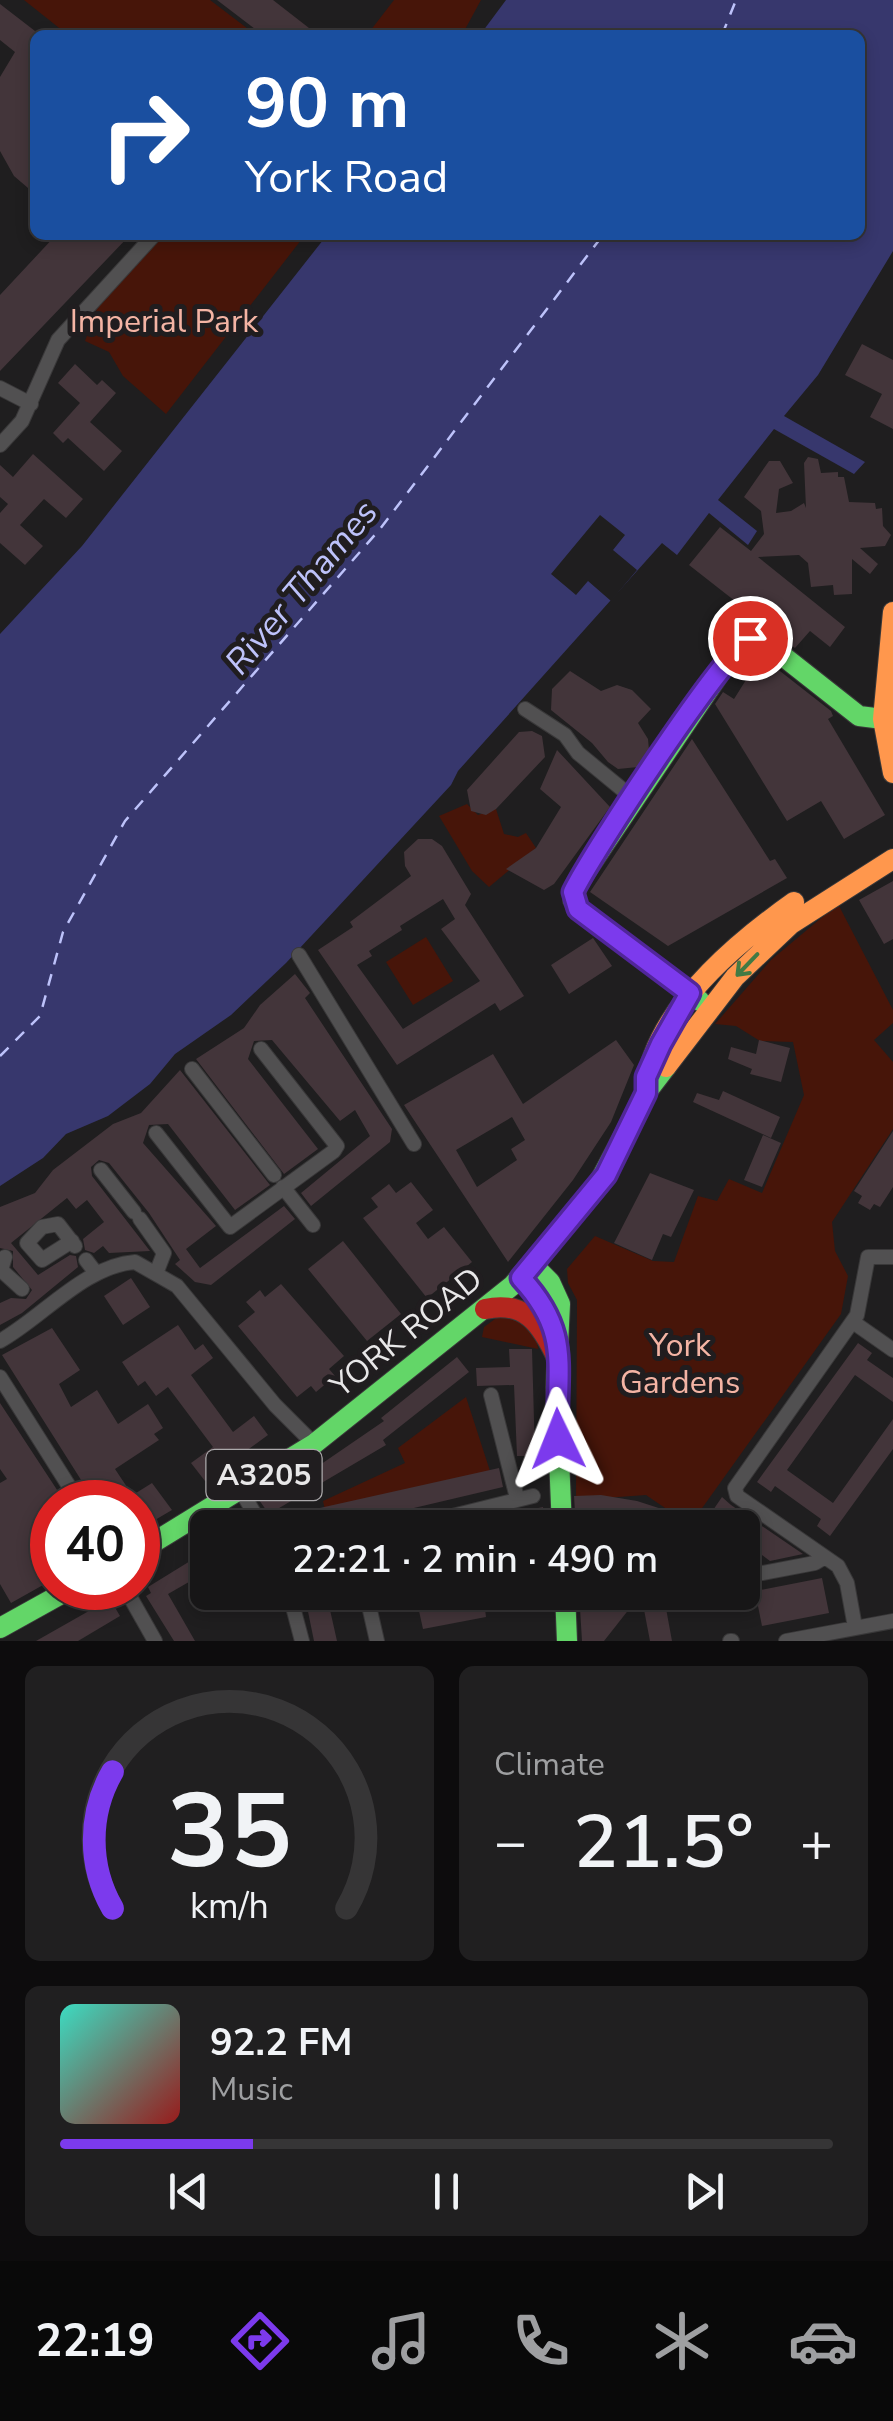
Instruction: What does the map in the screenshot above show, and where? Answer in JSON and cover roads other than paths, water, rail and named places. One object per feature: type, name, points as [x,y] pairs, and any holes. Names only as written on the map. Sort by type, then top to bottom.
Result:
[{"type":"main road","points":[[893,612],[883,719],[893,773]]},
{"type":"main road","points":[[709,1008],[578,909],[573,900],[578,883],[738,646],[750,638],[764,640],[858,716],[883,719]]},
{"type":"main road","name":"YORK ROAD","points":[[646,1093],[646,1077],[690,993],[740,940],[893,842]]},
{"type":"main road","name":"YORK ROAD","points":[[160,1538],[314,1444],[527,1271],[606,1175],[646,1093],[709,1008],[791,924],[893,859]]},
{"type":"main road","points":[[527,1271],[559,1338],[561,1510]]},
{"type":"main road","points":[[481,1311],[500,1304],[525,1310],[539,1322],[558,1360]]},
{"type":"main road","points":[[3,1619],[30,1607]]},
{"type":"main road","points":[[566,1610],[567,1641]]},
{"type":"street","points":[[0,446],[31,404],[58,340],[150,240]]},
{"type":"street","points":[[0,388],[31,404]]},
{"type":"street","points":[[526,710],[565,735],[578,753],[634,799]]},
{"type":"street","points":[[299,954],[414,1144]]},
{"type":"street","points":[[156,1133],[230,1227],[238,1225],[280,1183],[334,1152],[336,1146],[261,1049]]},
{"type":"street","points":[[192,1069],[313,1225]]},
{"type":"street","points":[[101,1170],[164,1253],[157,1271]]},
{"type":"street","points":[[16,1248],[42,1260],[73,1243],[58,1224],[50,1224],[16,1248],[1,1270],[22,1289]]},
{"type":"street","points":[[855,1628],[844,1575],[826,1557],[735,1493],[736,1484],[853,1322],[865,1262],[887,1255]]},
{"type":"street","points":[[0,1341],[41,1317],[91,1266],[135,1262],[157,1271],[177,1286],[274,1404],[314,1444]]},
{"type":"street","points":[[853,1322],[893,1350]]},
{"type":"street","points":[[0,1377],[65,1480]]},
{"type":"street","points":[[491,1395],[529,1497]]},
{"type":"street","points":[[240,1489],[253,1510]]},
{"type":"street","points":[[477,1510],[560,1494]]},
{"type":"street","points":[[760,1573],[815,1563],[826,1557]]},
{"type":"street","points":[[137,1610],[155,1641]]},
{"type":"street","points":[[294,1610],[302,1641]]},
{"type":"street","points":[[370,1610],[377,1641]]},
{"type":"street","points":[[786,1641],[893,1621]]},
{"type":"water","name":"River Thames","points":[[506,0],[893,0],[893,251],[818,375],[784,416],[865,462],[854,474],[774,429],[718,500],[757,531],[748,545],[709,513],[677,555],[662,543],[458,771],[451,785],[286,963],[231,1015],[175,1054],[150,1084],[108,1116],[66,1134],[43,1158],[0,1186],[0,634],[82,546],[323,240],[865,240],[865,30],[484,30]]},
{"type":"park label","name":"Imperial Park","points":[[164,321]]},
{"type":"park label","name":"York Gardens","points":[[680,1364]]}]
